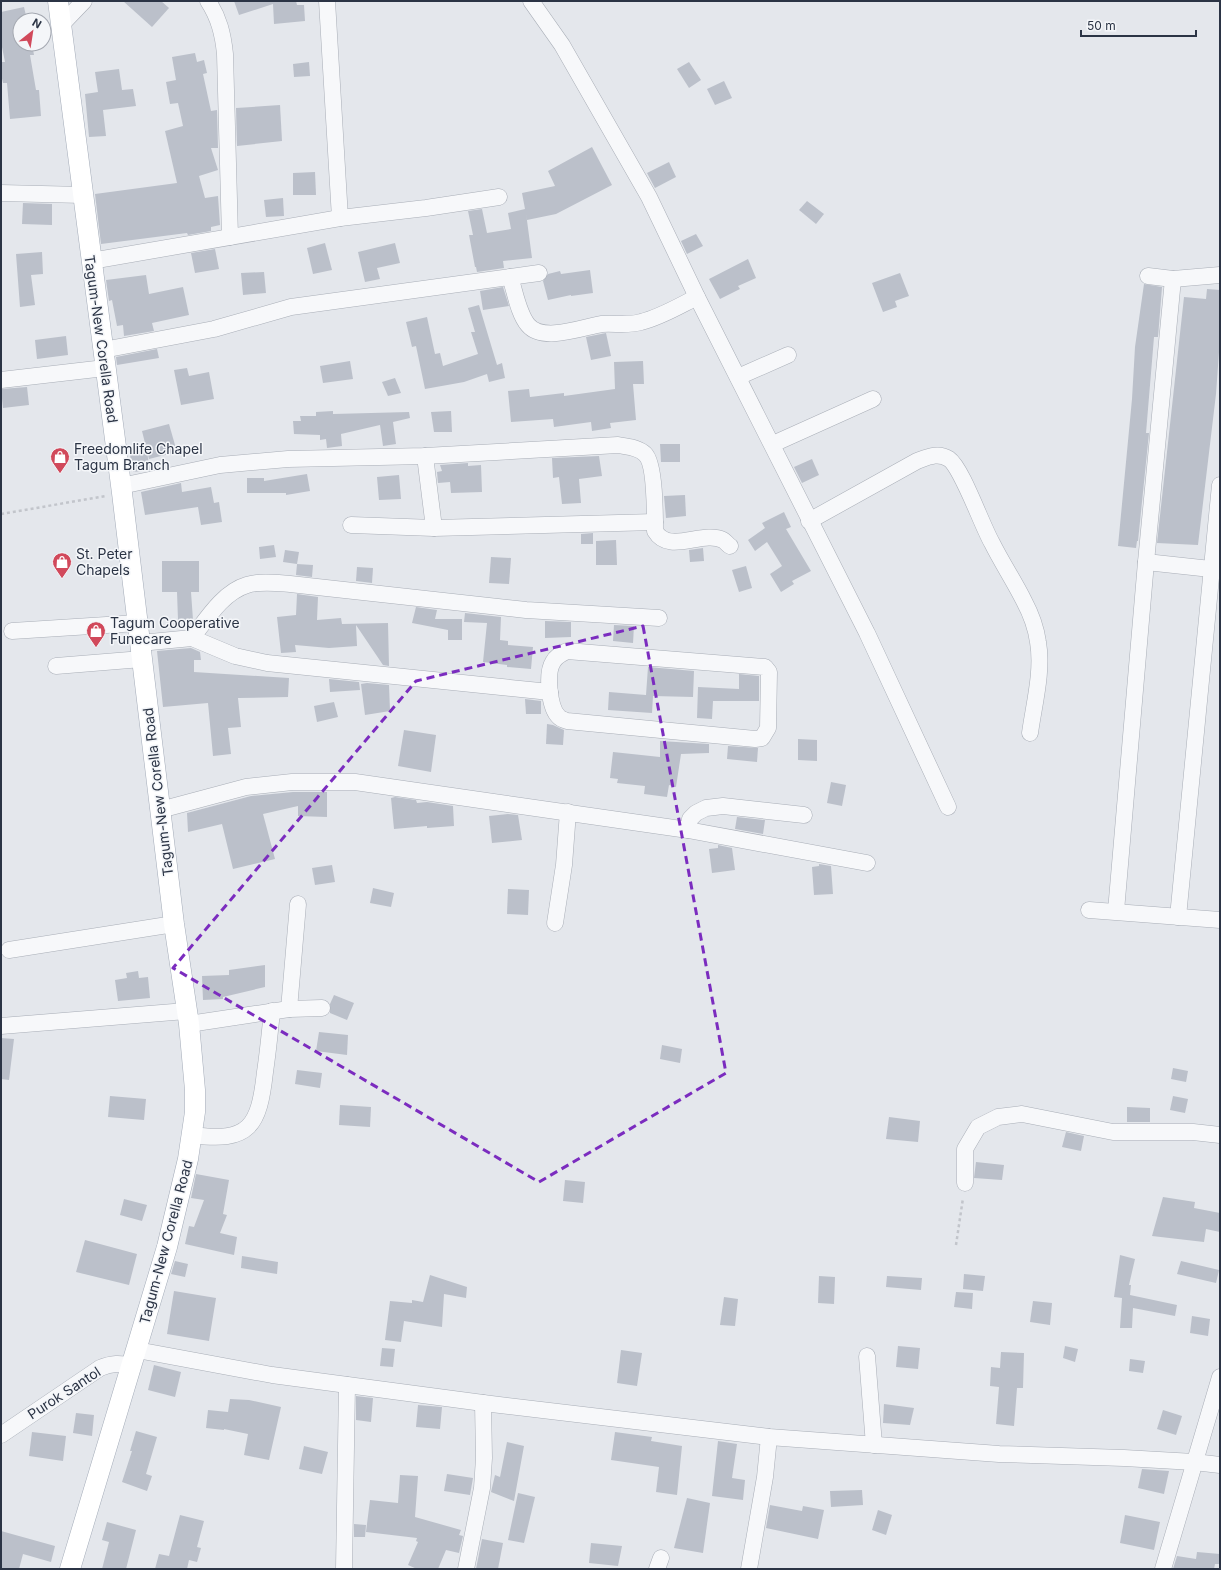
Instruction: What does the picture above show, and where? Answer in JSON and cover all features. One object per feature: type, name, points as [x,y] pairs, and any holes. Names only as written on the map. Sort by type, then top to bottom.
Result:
[{"type":"main road","name":"Tagum-New Corella Road","points":[[58,1],[138,623],[174,924],[188,1018],[195,1090],[192,1135],[176,1212],[134,1358],[70,1569]]},
{"type":"street","points":[[61,25],[84,1]]},
{"type":"street","points":[[208,1],[214,10],[222,31],[225,54],[230,236]]},
{"type":"street","points":[[327,1],[340,218]]},
{"type":"street","points":[[531,1],[562,45],[650,197],[697,297],[773,444],[809,521],[868,633],[948,807]]},
{"type":"street","points":[[1,193],[83,195]]},
{"type":"street","points":[[91,261],[340,218],[426,208],[499,197]]},
{"type":"street","points":[[1,380],[104,359],[291,307],[538,273]]},
{"type":"street","points":[[1148,276],[1173,279],[1220,275]]},
{"type":"street","points":[[510,276],[523,316],[529,326],[545,332],[556,333],[601,324],[627,325],[642,322],[697,297]]},
{"type":"street","points":[[1116,911],[1146,562],[1173,279]]},
{"type":"street","points":[[738,377],[788,355]]},
{"type":"street","points":[[773,444],[873,399]]},
{"type":"street","points":[[121,490],[220,465],[288,459],[425,456],[618,445],[633,448],[644,453],[651,463],[655,531],[658,536],[666,541],[677,542],[711,538],[723,540],[730,546]]},
{"type":"street","points":[[809,521],[917,461],[933,455],[942,455],[950,460],[959,472],[991,542],[1024,602],[1032,620],[1038,643],[1038,675],[1030,733]]},
{"type":"street","points":[[425,456],[434,528]]},
{"type":"street","points":[[1178,917],[1216,570],[1220,485]]},
{"type":"street","points":[[351,525],[434,528],[655,522]]},
{"type":"street","points":[[1146,562],[1216,570]]},
{"type":"street","points":[[192,638],[216,607],[233,592],[246,585],[263,583],[290,584],[526,610],[659,618]]},
{"type":"street","points":[[12,631],[138,623]]},
{"type":"street","points":[[56,666],[141,651],[192,638],[235,656],[267,663],[550,692]]},
{"type":"street","points":[[567,651],[763,666],[770,672],[768,728],[762,738],[755,739],[567,721],[558,716],[554,710],[550,692],[549,670],[558,655],[567,651]]},
{"type":"street","points":[[160,810],[246,787],[285,783],[355,782],[688,830],[868,863]]},
{"type":"street","points":[[688,830],[690,819],[696,813],[706,808],[723,806],[804,815]]},
{"type":"street","points":[[555,923],[564,864],[568,812]]},
{"type":"street","points":[[289,1009],[298,904]]},
{"type":"street","points":[[1089,910],[1220,920]]},
{"type":"street","points":[[8,950],[174,924]]},
{"type":"street","points":[[1,1026],[188,1018],[289,1009],[322,1008]]},
{"type":"street","points":[[192,1135],[221,1138],[236,1134],[255,1120],[258,1114],[264,1088],[272,1011]]},
{"type":"street","points":[[965,1183],[965,1149],[978,1128],[998,1117],[1022,1114],[1113,1132],[1193,1132],[1220,1135]]},
{"type":"street","points":[[867,1356],[874,1445]]},
{"type":"street","name":"Purok Santol","points":[[1,1435],[100,1368],[109,1364],[120,1363],[134,1358],[483,1403],[769,1437],[999,1454],[1194,1462],[1220,1466]]},
{"type":"street","points":[[1163,1569],[1220,1377]]},
{"type":"street","points":[[344,1569],[347,1385]]},
{"type":"street","points":[[466,1569],[482,1488],[484,1458],[483,1403]]},
{"type":"street","points":[[749,1569],[765,1477],[769,1437]]},
{"type":"path","points":[[1,514],[121,490]]},
{"type":"path","points":[[956,1245],[965,1183]]},
{"type":"highlighted area","points":[[643,626],[726,1073],[539,1182],[173,968],[416,681]]},
{"type":"building","points":[[123,1],[161,1],[169,8],[152,27]]},
{"type":"building","points":[[234,1],[296,1],[297,5],[304,5],[305,21],[274,24],[273,4],[239,15]]},
{"type":"building","points":[[24,7],[25,12],[12,12],[12,52],[33,52],[34,55],[30,55],[36,90],[39,90],[41,116],[10,119],[7,83],[3,83],[1,74],[1,62],[5,62],[1,42],[1,12]]},
{"type":"building","points":[[195,53],[197,62],[204,60],[207,73],[203,74],[211,111],[217,110],[218,148],[211,148],[218,170],[199,176],[205,198],[218,196],[220,225],[211,227],[211,231],[188,235],[187,233],[101,244],[95,194],[177,183],[165,131],[183,126],[178,103],[170,104],[166,82],[176,80],[172,57]]},
{"type":"building","points":[[309,62],[310,76],[294,77],[293,64]]},
{"type":"building","points":[[689,62],[701,80],[689,88],[677,69]]},
{"type":"building","points":[[119,69],[122,90],[133,89],[136,106],[103,110],[106,136],[89,137],[85,94],[98,92],[95,72]]},
{"type":"building","points":[[724,81],[732,98],[715,105],[707,89]]},
{"type":"building","points":[[280,105],[282,141],[237,146],[236,108]]},
{"type":"building","points":[[592,147],[612,185],[556,214],[527,220],[526,213],[532,258],[503,261],[504,268],[477,272],[469,235],[473,235],[468,211],[482,209],[487,233],[511,229],[508,213],[525,209],[522,193],[555,186],[548,171]]},
{"type":"building","points":[[669,162],[676,177],[655,188],[647,173]]},
{"type":"building","points":[[315,172],[316,195],[293,195],[293,173]]},
{"type":"building","points":[[283,198],[284,216],[266,217],[264,200]]},
{"type":"building","points":[[807,201],[824,214],[816,224],[799,210]]},
{"type":"building","points":[[23,203],[52,204],[52,225],[22,224]]},
{"type":"building","points":[[696,234],[703,246],[687,254],[681,241]]},
{"type":"building","points":[[325,243],[332,270],[313,274],[307,248]]},
{"type":"building","points":[[395,243],[400,263],[377,268],[380,279],[365,282],[358,252]]},
{"type":"building","points":[[215,249],[219,269],[195,273],[191,253]]},
{"type":"building","points":[[42,252],[43,274],[31,275],[35,305],[20,307],[16,254]]},
{"type":"building","points":[[748,259],[756,278],[738,286],[740,289],[720,299],[709,279]]},
{"type":"building","points":[[590,270],[593,293],[571,295],[548,300],[543,281],[548,274],[560,271],[561,274]]},
{"type":"building","points":[[264,272],[266,293],[243,295],[241,273]]},
{"type":"building","points":[[900,273],[909,296],[895,301],[897,307],[883,312],[872,283]]},
{"type":"building","points":[[146,275],[149,294],[183,287],[189,315],[152,323],[154,331],[124,336],[123,325],[117,326],[112,300],[109,301],[106,280]]},
{"type":"building","points":[[1144,284],[1162,287],[1158,337],[1154,337],[1146,433],[1149,433],[1138,541],[1136,548],[1118,546],[1132,399],[1135,347]]},
{"type":"building","points":[[503,287],[509,306],[483,310],[480,291]]},
{"type":"building","points":[[1207,289],[1220,290],[1220,338],[1216,394],[1198,545],[1157,543],[1184,297],[1206,299]]},
{"type":"building","points":[[479,305],[497,365],[502,363],[505,378],[489,382],[487,374],[464,382],[425,389],[416,346],[412,347],[406,322],[427,317],[435,354],[440,353],[443,366],[478,354],[471,332],[475,332],[468,308]]},
{"type":"building","points":[[606,333],[611,356],[591,360],[586,337]]},
{"type":"building","points":[[66,336],[68,355],[37,359],[35,340]]},
{"type":"building","points":[[157,349],[159,358],[117,365],[116,357]]},
{"type":"building","points":[[350,361],[353,379],[323,383],[320,366]]},
{"type":"building","points":[[643,361],[644,384],[633,384],[636,420],[610,423],[611,428],[592,431],[591,422],[554,427],[553,419],[511,422],[508,391],[529,389],[530,397],[564,393],[564,396],[615,389],[614,362]]},
{"type":"building","points":[[187,368],[189,376],[209,372],[214,399],[181,405],[174,370]]},
{"type":"building","points":[[395,378],[401,393],[388,396],[382,382]]},
{"type":"building","points":[[27,387],[29,405],[3,408],[1,389]]},
{"type":"building","points":[[333,411],[333,414],[409,412],[410,418],[393,422],[396,444],[383,446],[380,425],[341,434],[342,446],[327,448],[326,439],[320,440],[320,435],[294,434],[293,421],[301,421],[300,416],[316,416],[316,412]]},
{"type":"building","points":[[451,411],[452,432],[434,432],[431,412]]},
{"type":"building","points":[[169,424],[177,452],[149,459],[142,431]]},
{"type":"building","points":[[660,444],[680,444],[680,462],[661,462]]},
{"type":"building","points":[[147,452],[150,470],[133,472],[130,455]]},
{"type":"building","points":[[599,456],[602,476],[579,479],[581,503],[562,504],[559,477],[553,478],[552,458]]},
{"type":"building","points":[[812,459],[819,475],[802,483],[794,467]]},
{"type":"building","points":[[468,463],[468,466],[481,465],[482,492],[451,493],[450,482],[438,483],[437,472],[442,471],[440,465]]},
{"type":"building","points":[[307,474],[310,491],[286,495],[286,493],[247,493],[247,478],[264,478],[264,481]]},
{"type":"building","points":[[399,475],[401,499],[379,500],[377,477]]},
{"type":"building","points":[[181,483],[182,492],[211,487],[214,503],[219,502],[222,522],[201,525],[198,507],[145,515],[141,492]]},
{"type":"building","points":[[685,495],[686,516],[666,518],[664,496]]},
{"type":"building","points":[[784,512],[791,527],[786,529],[811,571],[792,581],[794,584],[781,592],[770,574],[782,566],[767,542],[755,551],[748,540],[765,528],[762,523]]},
{"type":"building","points":[[593,533],[593,544],[581,544],[581,534]]},
{"type":"building","points":[[616,540],[617,565],[596,565],[596,541]]},
{"type":"building","points":[[274,545],[276,557],[260,559],[259,547]]},
{"type":"building","points":[[703,548],[704,561],[690,562],[689,550]]},
{"type":"building","points":[[285,550],[299,552],[297,564],[283,562]]},
{"type":"building","points":[[491,557],[511,558],[509,584],[489,583]]},
{"type":"building","points":[[162,561],[199,561],[199,592],[191,592],[193,620],[178,620],[177,592],[162,592]]},
{"type":"building","points":[[297,564],[313,565],[312,577],[296,575]]},
{"type":"building","points":[[746,566],[752,588],[739,592],[732,570]]},
{"type":"building","points":[[357,567],[373,568],[372,583],[356,581]]},
{"type":"building","points":[[297,594],[318,597],[317,620],[341,618],[342,624],[388,623],[389,666],[383,665],[356,625],[357,646],[329,648],[295,645],[296,652],[281,653],[277,617],[296,615]]},
{"type":"building","points":[[416,607],[437,610],[435,619],[462,619],[462,640],[448,640],[448,630],[412,623]]},
{"type":"building","points":[[465,613],[501,617],[500,640],[508,641],[508,645],[533,647],[531,669],[507,667],[507,665],[483,662],[487,623],[464,622]]},
{"type":"building","points":[[545,621],[571,622],[571,637],[545,638]]},
{"type":"building","points":[[614,625],[634,626],[633,643],[613,641]]},
{"type":"building","points":[[191,648],[200,652],[201,660],[194,660],[194,672],[289,678],[288,697],[238,698],[241,727],[228,728],[231,754],[213,756],[208,703],[163,707],[157,651]]},
{"type":"building","points":[[648,667],[694,671],[693,697],[653,696],[652,713],[608,710],[609,692],[646,695]]},
{"type":"building","points":[[739,674],[759,676],[759,701],[713,701],[712,719],[697,718],[698,687],[739,689]]},
{"type":"building","points":[[329,679],[359,682],[360,690],[330,692]]},
{"type":"building","points":[[367,683],[389,685],[390,711],[365,715],[361,684]]},
{"type":"building","points":[[525,699],[541,701],[541,714],[526,714]]},
{"type":"building","points":[[334,702],[338,717],[317,722],[314,706]]},
{"type":"building","points":[[547,724],[564,730],[563,745],[546,744]]},
{"type":"building","points":[[404,730],[436,735],[431,772],[398,766]]},
{"type":"building","points":[[798,739],[817,740],[817,761],[798,760]]},
{"type":"building","points":[[660,741],[709,744],[709,753],[681,754],[676,787],[669,785],[667,797],[644,794],[645,786],[617,783],[618,779],[610,778],[613,752],[660,757]]},
{"type":"building","points":[[728,746],[758,748],[757,762],[727,759]]},
{"type":"building","points":[[831,782],[846,785],[842,806],[827,803]]},
{"type":"building","points":[[293,792],[327,792],[327,817],[298,816],[298,806],[263,814],[275,859],[233,869],[222,824],[188,832],[187,813],[251,796]]},
{"type":"building","points":[[395,797],[416,800],[417,803],[427,802],[453,806],[454,826],[427,828],[427,826],[394,829],[391,798]]},
{"type":"building","points":[[508,814],[518,815],[522,840],[492,843],[489,816]]},
{"type":"building","points":[[737,817],[765,820],[763,834],[735,829]]},
{"type":"building","points":[[718,845],[732,848],[735,870],[712,873],[709,849],[718,848]]},
{"type":"building","points":[[819,864],[831,866],[833,894],[814,895],[812,867],[819,866]]},
{"type":"building","points":[[332,865],[335,882],[315,885],[312,868]]},
{"type":"building","points":[[373,888],[394,893],[391,907],[370,903]]},
{"type":"building","points":[[508,889],[529,890],[528,915],[507,914]]},
{"type":"building","points":[[265,965],[265,987],[223,997],[223,999],[203,1000],[202,976],[229,975],[229,970]]},
{"type":"building","points":[[138,971],[139,978],[148,977],[150,998],[118,1001],[115,980],[127,978],[126,973]]},
{"type":"building","points":[[334,995],[354,1003],[347,1020],[330,1013],[330,1004]]},
{"type":"building","points":[[319,1032],[348,1035],[347,1055],[316,1051]]},
{"type":"building","points":[[1,1038],[14,1039],[9,1080],[1,1079]]},
{"type":"building","points":[[662,1045],[682,1049],[680,1063],[660,1059]]},
{"type":"building","points":[[1173,1068],[1188,1071],[1186,1082],[1171,1079]]},
{"type":"building","points":[[297,1070],[322,1073],[320,1088],[295,1084]]},
{"type":"building","points":[[110,1096],[146,1099],[144,1120],[108,1117]]},
{"type":"building","points":[[1173,1096],[1188,1099],[1185,1113],[1170,1110]]},
{"type":"building","points":[[340,1105],[371,1107],[370,1127],[339,1125]]},
{"type":"building","points":[[1127,1107],[1150,1108],[1150,1122],[1127,1122]]},
{"type":"building","points":[[889,1117],[920,1121],[918,1142],[886,1139]]},
{"type":"building","points":[[1066,1132],[1084,1136],[1081,1151],[1062,1147]]},
{"type":"building","points":[[976,1162],[1004,1165],[1002,1180],[974,1178]]},
{"type":"building","points":[[196,1174],[229,1180],[223,1214],[227,1215],[220,1233],[237,1237],[234,1255],[185,1244],[189,1226],[194,1227],[204,1200],[191,1198]]},
{"type":"building","points":[[565,1180],[585,1182],[583,1203],[563,1201]]},
{"type":"building","points":[[1163,1197],[1195,1202],[1194,1208],[1220,1213],[1220,1232],[1206,1229],[1204,1242],[1152,1236]]},
{"type":"building","points":[[124,1199],[147,1205],[142,1221],[120,1215]]},
{"type":"building","points":[[85,1240],[137,1254],[129,1285],[76,1272]]},
{"type":"building","points":[[1120,1255],[1135,1259],[1129,1285],[1131,1285],[1130,1295],[1177,1305],[1175,1316],[1133,1308],[1132,1328],[1120,1328],[1122,1298],[1114,1297]]},
{"type":"building","points":[[242,1256],[278,1262],[277,1274],[241,1268]]},
{"type":"building","points":[[175,1261],[188,1264],[185,1277],[171,1274]]},
{"type":"building","points":[[1181,1261],[1219,1270],[1216,1283],[1177,1274]]},
{"type":"building","points":[[964,1274],[985,1276],[983,1291],[963,1289]]},
{"type":"building","points":[[430,1275],[467,1287],[466,1298],[444,1294],[442,1327],[404,1321],[401,1342],[385,1340],[390,1301],[412,1303],[412,1300],[423,1302]]},
{"type":"building","points":[[819,1276],[835,1277],[834,1304],[818,1303]]},
{"type":"building","points":[[887,1276],[922,1278],[921,1290],[886,1287]]},
{"type":"building","points":[[174,1291],[216,1298],[209,1341],[167,1334]]},
{"type":"building","points":[[956,1292],[973,1293],[972,1309],[954,1307]]},
{"type":"building","points":[[724,1297],[738,1299],[735,1326],[720,1325]]},
{"type":"building","points":[[1033,1301],[1052,1303],[1050,1325],[1030,1322]]},
{"type":"building","points":[[1192,1316],[1210,1319],[1208,1336],[1190,1333]]},
{"type":"building","points":[[898,1346],[920,1348],[918,1369],[896,1367]]},
{"type":"building","points":[[1065,1346],[1078,1349],[1075,1362],[1063,1358]]},
{"type":"building","points":[[382,1348],[395,1349],[393,1367],[380,1366]]},
{"type":"building","points":[[621,1350],[642,1353],[637,1386],[617,1383]]},
{"type":"building","points":[[1001,1352],[1024,1353],[1023,1388],[1017,1388],[1014,1426],[996,1424],[999,1387],[990,1386],[991,1367],[1000,1368]]},
{"type":"building","points":[[1130,1359],[1145,1361],[1143,1373],[1129,1371]]},
{"type":"building","points":[[154,1365],[181,1372],[175,1397],[148,1390]]},
{"type":"building","points":[[356,1396],[373,1398],[371,1422],[356,1420]]},
{"type":"building","points":[[230,1399],[249,1400],[281,1407],[269,1460],[244,1455],[248,1434],[224,1429],[206,1428],[208,1410],[228,1412]]},
{"type":"building","points":[[884,1404],[914,1408],[910,1425],[883,1423]]},
{"type":"building","points":[[418,1405],[442,1407],[440,1429],[416,1427]]},
{"type":"building","points":[[1163,1410],[1182,1416],[1176,1435],[1157,1429]]},
{"type":"building","points":[[76,1413],[94,1415],[92,1436],[73,1433]]},
{"type":"building","points":[[136,1431],[157,1437],[146,1474],[152,1476],[147,1491],[122,1482],[132,1451],[130,1451]]},
{"type":"building","points":[[32,1432],[66,1436],[63,1461],[29,1456]]},
{"type":"building","points":[[615,1432],[652,1437],[651,1441],[682,1446],[677,1495],[656,1492],[659,1467],[611,1460]]},
{"type":"building","points":[[718,1441],[737,1444],[732,1478],[745,1480],[743,1500],[712,1496]]},
{"type":"building","points":[[507,1442],[524,1446],[514,1501],[491,1492],[495,1475],[500,1477]]},
{"type":"building","points":[[304,1446],[328,1452],[322,1474],[299,1469]]},
{"type":"building","points":[[1142,1469],[1169,1471],[1164,1494],[1138,1488]]},
{"type":"building","points":[[447,1474],[473,1478],[470,1495],[444,1491]]},
{"type":"building","points":[[400,1475],[418,1476],[415,1517],[461,1530],[459,1535],[463,1536],[459,1553],[446,1550],[438,1569],[417,1569],[408,1565],[418,1542],[416,1541],[417,1538],[366,1532],[370,1500],[398,1503]]},
{"type":"building","points":[[862,1490],[863,1505],[831,1507],[830,1491]]},
{"type":"building","points":[[518,1493],[535,1497],[524,1543],[508,1540]]},
{"type":"building","points":[[687,1498],[710,1503],[703,1553],[674,1548]]},
{"type":"building","points":[[770,1505],[802,1511],[803,1506],[824,1510],[818,1539],[766,1528]]},
{"type":"building","points":[[878,1510],[892,1515],[886,1535],[872,1530]]},
{"type":"building","points":[[180,1515],[204,1521],[197,1547],[201,1548],[197,1562],[189,1560],[187,1569],[155,1569],[159,1554],[169,1556]]},
{"type":"building","points":[[1125,1515],[1160,1522],[1154,1550],[1120,1543]]},
{"type":"building","points":[[107,1522],[136,1530],[126,1569],[102,1569],[109,1542],[102,1540]]},
{"type":"building","points":[[354,1524],[366,1525],[365,1537],[354,1537]]},
{"type":"building","points":[[1,1531],[55,1546],[51,1562],[23,1554],[19,1569],[1,1569]]},
{"type":"building","points":[[482,1539],[503,1543],[498,1569],[476,1569]]},
{"type":"building","points":[[591,1543],[622,1546],[618,1566],[589,1563]]},
{"type":"building","points":[[1197,1552],[1220,1554],[1220,1564],[1215,1564],[1214,1569],[1173,1569],[1177,1556],[1196,1559]]},
{"type":"place","name":"Freedomlife Chapel Tagum Branch","points":[[60,474]]},
{"type":"place","name":"St. Peter Chapels","points":[[62,579]]},
{"type":"place","name":"Tagum Cooperative Funecare","points":[[96,648]]}]
